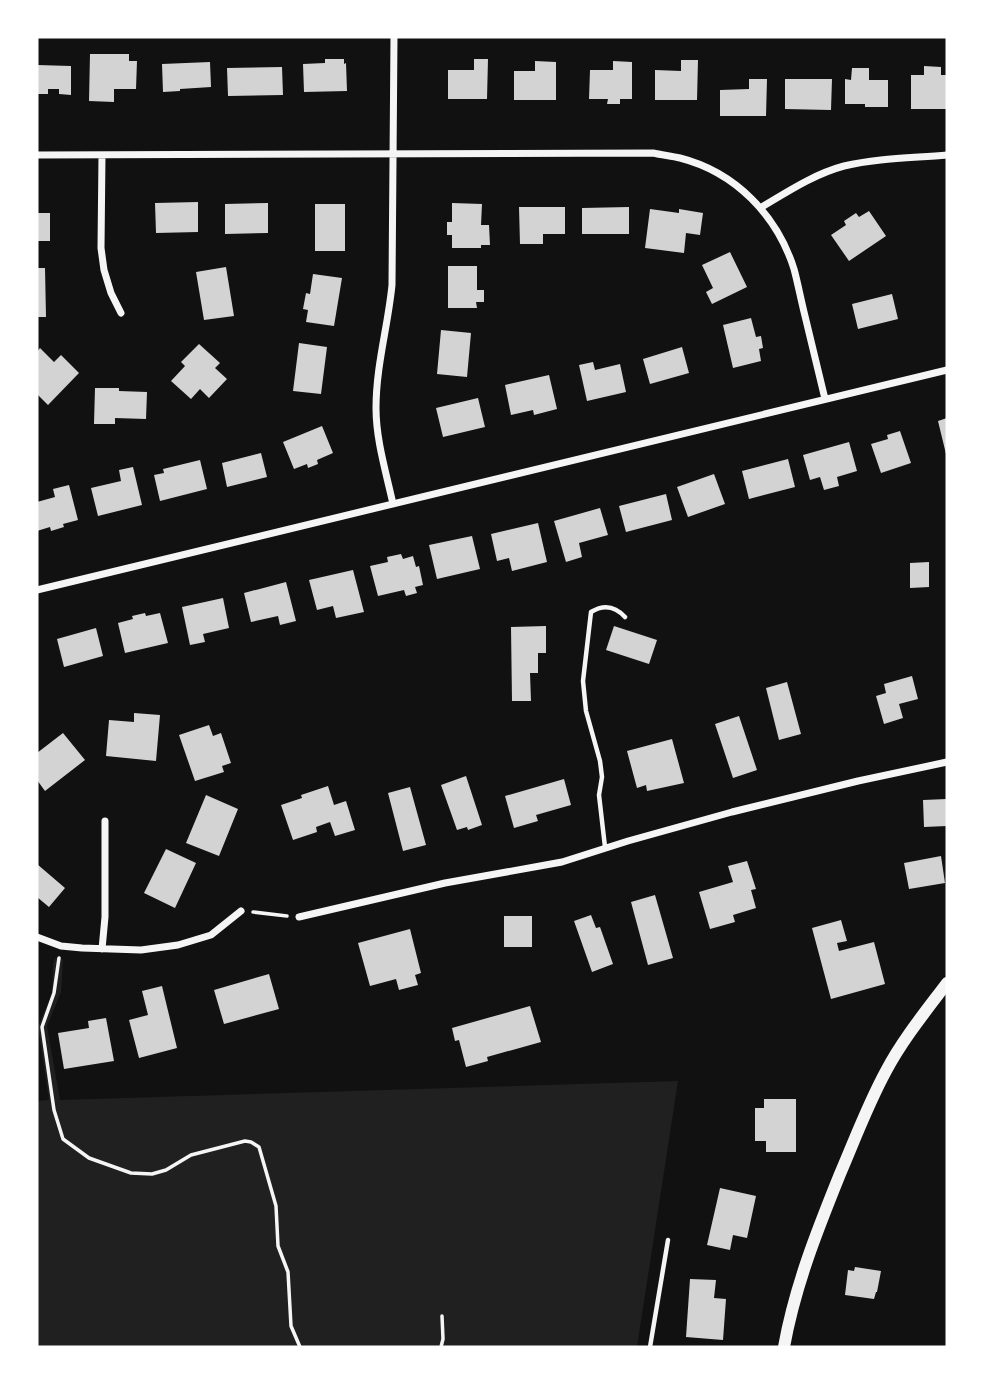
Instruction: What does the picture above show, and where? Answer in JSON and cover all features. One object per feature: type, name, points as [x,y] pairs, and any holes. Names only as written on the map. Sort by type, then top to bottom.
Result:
[{"type":"main road","points":[[784,1347],[799,1281],[860,1126],[886,1071],[947,983]]},
{"type":"street","points":[[393,503],[380,446],[376,410],[378,373],[390,312],[392,285],[394,37]]},
{"type":"street","points":[[37,155],[653,153],[679,158],[703,166],[725,178],[768,216],[794,269],[825,399]]},
{"type":"street","points":[[102,155],[101,248],[111,293],[121,313]]},
{"type":"street","points":[[760,208],[812,178],[841,167],[870,161],[947,155]]},
{"type":"street","points":[[37,590],[947,370]]},
{"type":"street","points":[[299,918],[444,883],[562,862],[732,812],[947,762]]},
{"type":"street","points":[[102,949],[105,917],[105,821]]},
{"type":"street","points":[[37,937],[61,946],[141,950],[178,945],[211,935],[242,911]]},
{"type":"lane","points":[[606,848],[599,796],[600,761],[586,711],[583,681],[591,612],[606,606],[619,610],[625,617]]},
{"type":"lane","points":[[650,1347],[668,1240]]},
{"type":"path","points":[[242,911],[281,915]]},
{"type":"path","points":[[61,946],[54,993],[42,1027],[54,1110],[63,1139],[89,1158],[131,1173],[152,1174],[166,1170],[191,1155],[245,1141],[259,1147],[276,1206],[278,1246],[288,1272],[291,1326],[300,1347]]},
{"type":"path","points":[[440,1347],[443,1339],[442,1316]]},
{"type":"shaded area","points":[[55,958],[63,959],[61,992],[47,1026],[60,1100],[678,1081],[637,1347],[37,1347],[37,1101],[49,1100],[38,1027],[52,993]]},
{"type":"building","points":[[90,54],[129,54],[129,61],[137,61],[136,89],[114,89],[114,102],[89,101]]},
{"type":"building","points":[[325,59],[344,59],[347,91],[304,92],[303,64],[325,63]]},
{"type":"building","points":[[474,59],[488,59],[487,99],[448,99],[448,70],[474,70]]},
{"type":"building","points":[[681,60],[698,60],[697,100],[655,100],[655,70],[681,71]]},
{"type":"building","points":[[535,61],[556,62],[556,100],[514,100],[514,71],[535,71]]},
{"type":"building","points":[[613,61],[632,62],[632,99],[620,99],[620,104],[607,104],[608,99],[589,99],[590,70],[613,70]]},
{"type":"building","points":[[210,62],[211,87],[163,92],[162,64]]},
{"type":"building","points":[[37,65],[71,66],[71,95],[59,94],[59,89],[48,89],[48,94],[37,94]]},
{"type":"building","points":[[924,66],[941,67],[941,75],[947,75],[947,109],[911,109],[911,75],[924,75]]},
{"type":"building","points":[[282,67],[283,95],[228,96],[227,68]]},
{"type":"building","points":[[852,68],[869,68],[869,80],[888,80],[888,107],[845,104],[845,79],[851,80]]},
{"type":"building","points":[[749,79],[767,79],[766,116],[720,116],[720,90],[749,89]]},
{"type":"building","points":[[785,79],[832,79],[831,110],[785,109]]},
{"type":"building","points":[[198,202],[198,232],[156,233],[155,203]]},
{"type":"building","points":[[268,203],[268,233],[225,234],[225,204]]},
{"type":"building","points":[[452,203],[482,204],[481,225],[489,225],[490,245],[481,245],[481,248],[452,248],[452,235],[447,235],[447,222],[452,222]]},
{"type":"building","points":[[315,204],[345,204],[345,251],[315,251]]},
{"type":"building","points":[[519,207],[565,207],[565,234],[543,234],[543,244],[520,244]]},
{"type":"building","points":[[629,207],[629,234],[582,234],[582,208]]},
{"type":"building","points":[[650,209],[679,213],[679,209],[703,213],[700,235],[686,233],[684,253],[645,248]]},
{"type":"building","points":[[869,211],[886,236],[849,261],[831,235],[846,225],[844,221],[856,213],[859,217]]},
{"type":"building","points":[[37,213],[50,213],[50,241],[37,241]]},
{"type":"building","points":[[730,252],[747,287],[712,304],[706,292],[713,288],[702,265]]},
{"type":"building","points":[[448,266],[477,266],[477,290],[484,290],[484,302],[476,302],[477,308],[448,308]]},
{"type":"building","points":[[226,267],[234,316],[204,320],[196,272]]},
{"type":"building","points":[[37,268],[45,268],[46,317],[37,317]]},
{"type":"building","points":[[313,274],[342,278],[334,326],[306,322],[308,310],[303,309],[306,293],[310,294]]},
{"type":"building","points":[[892,294],[898,319],[858,329],[852,304]]},
{"type":"building","points":[[751,318],[756,337],[761,336],[761,361],[733,368],[723,325]]},
{"type":"building","points":[[441,330],[471,333],[467,377],[437,374]]},
{"type":"building","points":[[299,343],[327,347],[321,394],[293,391]]},
{"type":"building","points":[[199,344],[220,363],[215,368],[227,379],[209,398],[200,389],[191,399],[171,381],[185,366],[181,362]]},
{"type":"building","points":[[682,347],[689,373],[650,384],[643,359]]},
{"type":"building","points":[[40,348],[54,362],[61,355],[79,373],[48,405],[37,394],[37,352]]},
{"type":"building","points":[[593,362],[595,370],[620,364],[626,392],[587,401],[579,365]]},
{"type":"building","points":[[549,375],[557,409],[534,415],[533,410],[511,415],[505,385]]},
{"type":"building","points":[[95,388],[147,392],[146,419],[115,418],[115,424],[94,424]]},
{"type":"building","points":[[478,398],[485,427],[443,437],[436,408]]},
{"type":"building","points":[[947,418],[947,454],[946,454],[938,421]]},
{"type":"building","points":[[322,426],[333,453],[317,460],[318,464],[308,468],[307,464],[294,469],[283,442]]},
{"type":"building","points":[[900,431],[911,463],[881,473],[871,444],[888,439],[887,435]]},
{"type":"building","points":[[849,442],[857,471],[837,477],[839,486],[824,490],[820,477],[810,480],[803,455]]},
{"type":"building","points":[[261,453],[267,477],[227,487],[222,463]]},
{"type":"building","points":[[788,459],[795,487],[749,499],[742,471]]},
{"type":"building","points":[[200,460],[207,489],[160,501],[154,475],[164,473],[163,469]]},
{"type":"building","points":[[133,467],[142,505],[98,516],[91,488],[121,481],[119,470]]},
{"type":"building","points":[[714,474],[725,504],[688,517],[677,487]]},
{"type":"building","points":[[69,485],[78,520],[51,531],[50,527],[37,531],[37,502],[55,497],[53,489]]},
{"type":"building","points":[[666,494],[672,520],[626,532],[619,506]]},
{"type":"building","points":[[600,508],[608,535],[579,543],[582,557],[566,562],[554,521]]},
{"type":"building","points":[[538,523],[547,562],[512,571],[509,558],[497,561],[491,534]]},
{"type":"building","points":[[472,536],[480,569],[437,579],[429,545]]},
{"type":"building","points":[[401,554],[403,559],[413,556],[416,567],[419,566],[423,585],[415,587],[417,593],[406,596],[404,590],[378,596],[370,566],[388,562],[387,557]]},
{"type":"building","points":[[929,562],[929,587],[910,588],[910,563]]},
{"type":"building","points":[[353,570],[364,612],[336,618],[333,606],[317,610],[309,580]]},
{"type":"building","points":[[286,582],[296,621],[280,625],[278,616],[251,622],[244,593]]},
{"type":"building","points":[[223,598],[229,628],[203,634],[205,642],[190,645],[182,607]]},
{"type":"building","points":[[145,613],[146,616],[160,613],[168,643],[125,653],[118,623]]},
{"type":"building","points":[[546,626],[546,653],[538,653],[538,673],[530,673],[531,701],[512,701],[511,627]]},
{"type":"building","points":[[614,626],[657,640],[649,664],[606,650]]},
{"type":"building","points":[[96,628],[103,656],[64,667],[57,639]]},
{"type":"building","points":[[912,676],[918,699],[899,704],[903,718],[884,724],[876,696],[886,693],[884,684]]},
{"type":"building","points":[[787,682],[801,734],[779,740],[766,688]]},
{"type":"building","points":[[134,713],[160,715],[156,761],[106,756],[109,720],[134,722]]},
{"type":"building","points":[[739,716],[757,770],[733,778],[715,724]]},
{"type":"building","points":[[209,725],[213,736],[221,733],[231,763],[222,766],[224,772],[195,781],[179,735]]},
{"type":"building","points":[[63,733],[85,760],[45,791],[37,780],[37,753]]},
{"type":"building","points":[[672,739],[684,783],[647,791],[646,785],[637,788],[627,751]]},
{"type":"building","points":[[466,776],[482,825],[468,830],[467,827],[457,830],[441,785]]},
{"type":"building","points":[[564,779],[571,805],[536,815],[538,821],[514,828],[505,796]]},
{"type":"building","points":[[328,786],[334,805],[346,801],[355,830],[335,836],[330,822],[316,827],[317,832],[293,840],[281,805]]},
{"type":"building","points":[[410,787],[426,845],[403,851],[388,793]]},
{"type":"building","points":[[206,795],[238,809],[219,856],[186,843]]},
{"type":"building","points":[[947,799],[947,826],[924,827],[923,800]]},
{"type":"building","points":[[166,849],[196,863],[175,908],[144,893]]},
{"type":"building","points":[[941,856],[945,883],[909,889],[904,863]]},
{"type":"building","points":[[747,861],[756,889],[751,890],[756,908],[733,915],[735,922],[710,929],[699,892],[733,882],[728,866]]},
{"type":"building","points":[[37,864],[65,888],[49,907],[37,897]]},
{"type":"building","points":[[655,895],[673,958],[648,965],[631,902]]},
{"type":"building","points":[[591,915],[596,928],[600,927],[613,964],[592,972],[574,921]]},
{"type":"building","points":[[504,916],[532,916],[532,947],[504,947]]},
{"type":"building","points":[[841,920],[847,941],[837,943],[839,951],[874,942],[885,984],[831,999],[812,928]]},
{"type":"building","points":[[410,929],[421,973],[415,975],[418,985],[399,990],[396,979],[370,986],[358,943]]},
{"type":"building","points":[[269,974],[279,1009],[224,1024],[214,990]]},
{"type":"building","points":[[162,986],[177,1048],[139,1058],[129,1020],[148,1015],[142,991]]},
{"type":"building","points":[[530,1006],[541,1042],[487,1057],[488,1061],[466,1067],[459,1040],[455,1041],[452,1028]]},
{"type":"building","points":[[106,1018],[114,1061],[64,1069],[58,1033],[89,1028],[88,1021]]},
{"type":"building","points":[[764,1099],[796,1099],[796,1152],[766,1152],[766,1141],[755,1141],[755,1108],[764,1108]]},
{"type":"building","points":[[720,1188],[756,1196],[747,1238],[733,1235],[730,1250],[707,1245]]},
{"type":"building","points":[[855,1267],[881,1271],[874,1299],[845,1295],[848,1270],[854,1271]]},
{"type":"building","points":[[690,1279],[716,1280],[714,1298],[726,1299],[723,1340],[686,1337]]}]
